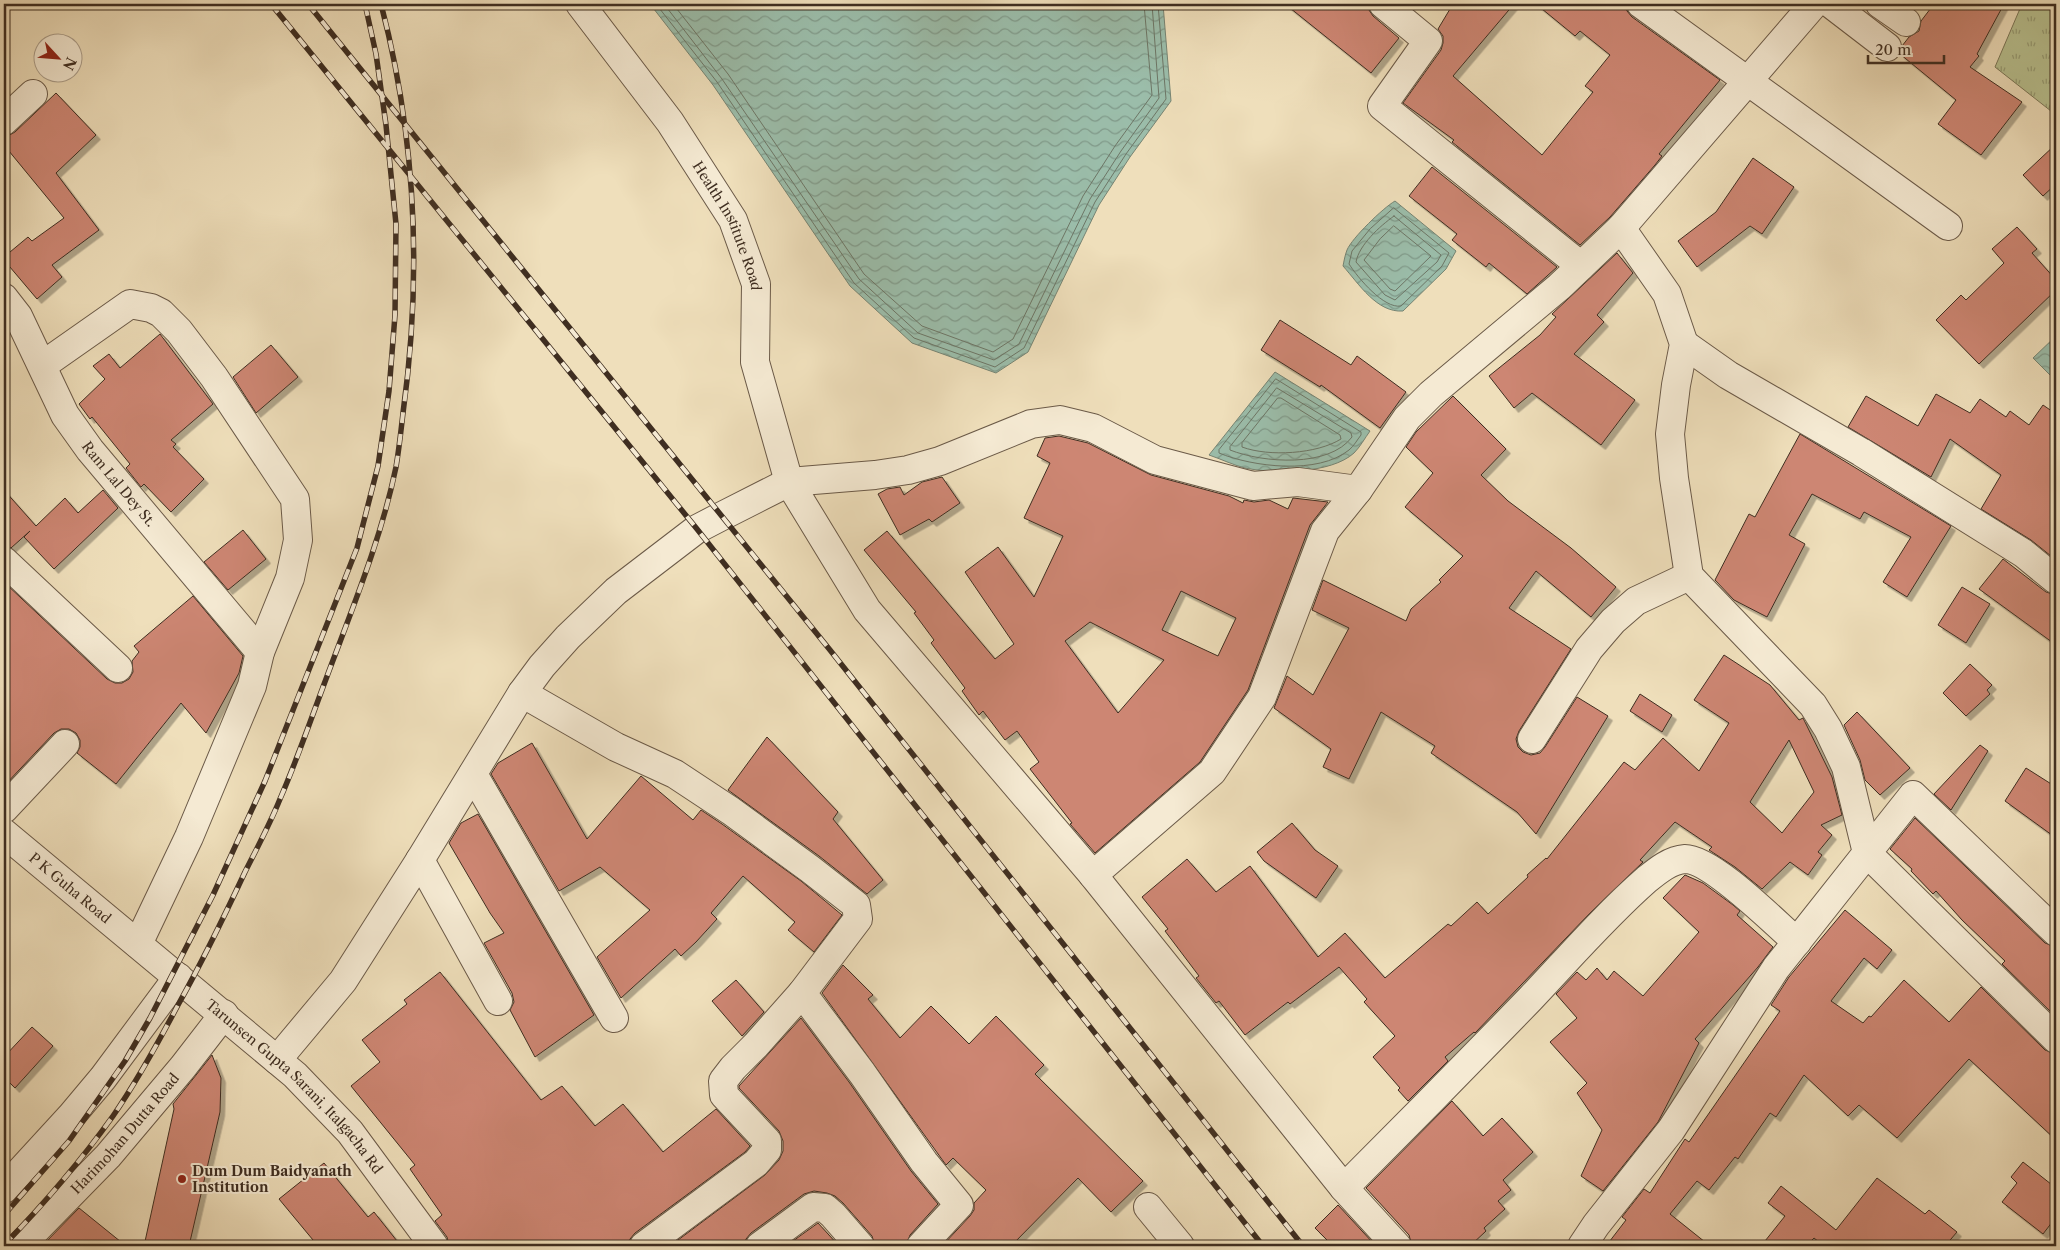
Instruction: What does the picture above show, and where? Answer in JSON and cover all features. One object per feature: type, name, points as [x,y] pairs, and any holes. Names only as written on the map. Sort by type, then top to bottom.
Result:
[{"type":"street","name":"Health Institute Road","points":[[580,4],[670,122],[733,220],[756,284],[754,362],[790,482],[867,610],[1093,875],[1344,1188],[1397,1246]]},
{"type":"street","points":[[1383,4],[1428,41],[1382,106],[1581,266]]},
{"type":"street","points":[[1641,4],[1948,226]]},
{"type":"street","points":[[1093,875],[1212,772],[1262,697],[1325,531],[1358,490],[1407,418],[1431,394],[1581,266],[1621,228],[1814,4]]},
{"type":"street","points":[[1831,4],[1887,47]]},
{"type":"street","points":[[1880,4],[1906,22]]},
{"type":"street","points":[[4,121],[33,94]]},
{"type":"street","points":[[1621,228],[1667,294],[1684,344],[1676,385],[1670,434],[1674,478],[1689,576],[1813,705],[1828,729],[1846,767],[1867,854],[2056,1039]]},
{"type":"street","name":"Ram Lal Dey St.","points":[[4,298],[18,316],[43,365],[65,415],[90,450],[260,652]]},
{"type":"street","points":[[43,365],[130,304],[150,308],[161,313],[179,331],[214,377],[295,499],[298,540],[290,578],[260,652],[252,686],[196,819],[138,944]]},
{"type":"street","points":[[1684,344],[1728,375],[1861,452],[2023,553],[2056,580]]},
{"type":"street","points":[[277,1060],[343,981],[420,860],[522,693],[568,637],[616,591],[697,529],[790,482],[876,475],[908,470],[940,461],[1031,424],[1060,420],[1093,428],[1155,460],[1253,486],[1298,482],[1358,490]]},
{"type":"street","points":[[4,561],[118,668]]},
{"type":"street","points":[[1532,740],[1589,649],[1613,621],[1636,600],[1689,576]]},
{"type":"street","points":[[522,693],[616,747],[675,774],[730,811],[856,905],[858,919],[802,993],[733,1068],[723,1082],[724,1095],[767,1141],[767,1150],[756,1163],[644,1246]]},
{"type":"street","points":[[5,806],[65,744]]},
{"type":"street","points":[[473,774],[614,1018]]},
{"type":"street","points":[[1582,1246],[1671,1130],[1776,968],[1913,795],[2056,932]]},
{"type":"street","name":"P K Guha Road","points":[[4,833],[138,944]]},
{"type":"street","points":[[1344,1188],[1440,1093],[1593,931],[1647,880],[1670,862],[1686,859],[1703,864],[1723,878],[1797,942]]},
{"type":"street","points":[[420,860],[498,1001]]},
{"type":"street","name":"Tarunsen Gupta Sarani, Italgacha Rd","points":[[138,944],[296,1075],[350,1132],[434,1246]]},
{"type":"street","points":[[4,1189],[103,1078],[178,977]]},
{"type":"street","points":[[802,993],[862,1073],[924,1162],[959,1205],[921,1246]]},
{"type":"street","name":"Harimohan Dutta Road","points":[[20,1246],[108,1156],[183,1067],[224,1014]]},
{"type":"street","points":[[760,1246],[813,1207],[825,1208],[860,1246]]},
{"type":"street","points":[[1148,1207],[1180,1246]]},
{"type":"green space","points":[[2022,4],[2056,4],[2056,115],[1995,67]]},
{"type":"water","points":[[650,4],[1163,4],[1171,101],[1130,157],[1099,205],[1028,352],[996,373],[912,343],[850,286],[713,85]]},
{"type":"water","points":[[1395,201],[1456,251],[1446,269],[1403,311],[1385,307],[1369,296],[1343,266],[1347,250],[1355,238],[1376,216]]},
{"type":"water","points":[[2056,336],[2056,381],[2033,358]]},
{"type":"water","points":[[1275,372],[1370,431],[1354,453],[1344,460],[1331,465],[1302,471],[1271,471],[1245,468],[1209,455]]},
{"type":"building","points":[[1285,4],[1365,4],[1373,16],[1399,38],[1371,73]]},
{"type":"building","points":[[1453,4],[1514,4],[1453,76],[1542,155],[1593,92],[1585,86],[1610,55],[1580,31],[1575,36],[1536,4],[1626,4],[1627,11],[1632,17],[1720,80],[1659,154],[1662,156],[1655,165],[1610,217],[1580,245],[1452,142],[1454,140],[1403,103],[1441,50],[1443,36],[1438,29]]},
{"type":"building","points":[[1934,4],[2004,4],[1977,54],[1979,56],[1970,67],[2022,102],[1981,155],[1938,124],[1956,100],[1900,54],[1902,46],[1909,37],[1919,31],[1921,21]]},
{"type":"building","points":[[56,93],[96,135],[56,173],[99,230],[52,265],[62,277],[37,299],[4,260],[4,257],[28,237],[32,241],[64,218],[4,145],[4,138],[15,132]]},
{"type":"building","points":[[2056,144],[2056,184],[2043,196],[2023,175]]},
{"type":"building","points":[[1753,158],[1794,187],[1762,234],[1750,226],[1697,267],[1678,241],[1716,212]]},
{"type":"building","points":[[1432,167],[1557,267],[1527,294],[1489,263],[1486,267],[1452,240],[1457,234],[1409,196]]},
{"type":"building","points":[[2017,227],[2037,249],[2032,253],[2056,280],[2056,290],[1979,364],[1936,320],[1961,295],[1966,300],[2004,263],[1992,249]]},
{"type":"building","points":[[1617,253],[1633,273],[1597,315],[1604,322],[1574,354],[1635,400],[1601,445],[1532,393],[1514,408],[1489,376],[1540,335],[1556,317],[1552,314]]},
{"type":"building","points":[[1280,320],[1351,365],[1357,356],[1406,392],[1380,428],[1321,385],[1320,387],[1261,350]]},
{"type":"building","points":[[160,334],[213,404],[171,440],[176,444],[173,447],[204,479],[171,512],[144,484],[141,487],[126,468],[130,464],[79,404],[105,379],[93,366],[109,354],[120,368]]},
{"type":"building","points":[[271,345],[298,377],[256,413],[233,377]]},
{"type":"building","points":[[1936,394],[1970,413],[1980,399],[2006,417],[2010,411],[2029,425],[2043,405],[2056,414],[2056,560],[2031,540],[1981,509],[2001,475],[1950,439],[1931,477],[1848,427],[1866,396],[1918,426]]},
{"type":"building","points":[[1453,396],[1506,449],[1481,475],[1508,501],[1571,548],[1616,587],[1591,617],[1536,571],[1509,608],[1571,649],[1519,731],[1516,739],[1518,747],[1523,752],[1531,755],[1540,753],[1577,697],[1608,716],[1536,834],[1517,812],[1431,753],[1435,746],[1381,712],[1349,779],[1323,767],[1331,749],[1274,708],[1287,676],[1313,695],[1349,628],[1312,610],[1323,580],[1406,621],[1411,609],[1441,582],[1439,580],[1463,556],[1405,507],[1433,473],[1406,447],[1416,432]]},
{"type":"building","points":[[1800,434],[1951,526],[1907,597],[1883,582],[1911,537],[1864,512],[1860,519],[1812,494],[1789,535],[1805,544],[1767,617],[1734,600],[1715,580],[1749,514],[1755,517]]},
{"type":"building","points":[[1059,436],[1088,443],[1151,475],[1229,496],[1243,503],[1244,500],[1254,502],[1269,500],[1288,509],[1293,498],[1328,502],[1310,525],[1248,690],[1200,762],[1095,853],[1070,824],[1072,823],[1030,769],[1039,762],[1017,731],[1005,740],[983,711],[979,715],[962,691],[965,688],[931,643],[934,640],[914,613],[916,612],[864,550],[887,531],[995,659],[1014,644],[965,572],[998,547],[1034,597],[1063,536],[1024,518],[1050,463],[1037,456],[1045,438]],"holes":[[[1181,591],[1236,618],[1218,656],[1162,630]],[[1090,622],[1164,660],[1118,713],[1065,641]]]},
{"type":"building","points":[[942,477],[960,503],[932,522],[929,519],[900,535],[878,494],[887,489],[900,487],[904,495],[922,482]]},
{"type":"building","points":[[4,490],[36,526],[65,498],[78,513],[103,490],[118,508],[54,569],[24,537],[30,531],[11,548],[4,546]]},
{"type":"building","points":[[243,530],[266,559],[228,590],[204,562]]},
{"type":"building","points":[[2003,559],[2046,592],[2056,595],[2056,645],[1979,589]]},
{"type":"building","points":[[4,582],[107,679],[115,683],[122,683],[129,679],[133,672],[132,661],[139,652],[134,646],[193,596],[243,656],[239,673],[206,733],[181,703],[116,784],[77,753],[80,747],[80,740],[76,733],[69,729],[61,729],[54,733],[4,786]]},
{"type":"building","points":[[1962,587],[1990,604],[1966,643],[1938,625]]},
{"type":"building","points":[[1724,655],[1770,685],[1799,720],[1803,718],[1832,777],[1842,815],[1821,825],[1832,835],[1818,852],[1822,855],[1808,875],[1790,862],[1762,889],[1735,867],[1709,850],[1712,847],[1675,822],[1640,860],[1643,862],[1590,913],[1475,1033],[1445,1057],[1448,1061],[1408,1101],[1398,1090],[1400,1088],[1373,1057],[1395,1036],[1364,1002],[1367,999],[1339,967],[1290,1004],[1288,1002],[1245,1035],[1219,1001],[1216,1003],[1196,978],[1199,976],[1165,931],[1168,929],[1142,897],[1187,859],[1216,892],[1250,866],[1318,957],[1345,933],[1385,978],[1448,924],[1451,926],[1477,902],[1488,914],[1528,877],[1527,875],[1547,859],[1624,762],[1635,770],[1663,738],[1699,771],[1729,723],[1694,700]],"holes":[[[1789,740],[1814,792],[1782,833],[1750,802]]]},
{"type":"building","points":[[1970,664],[1992,685],[1987,690],[1990,694],[1966,716],[1943,693]]},
{"type":"building","points":[[1640,694],[1672,715],[1662,732],[1630,711]]},
{"type":"building","points":[[1857,712],[1910,768],[1880,795],[1865,780],[1860,760],[1844,725]]},
{"type":"building","points":[[767,737],[838,812],[833,819],[883,880],[867,894],[819,856],[728,790]]},
{"type":"building","points":[[532,743],[587,839],[641,776],[693,820],[701,810],[801,881],[842,915],[814,952],[788,930],[795,922],[743,876],[711,913],[717,919],[696,942],[681,956],[675,949],[621,998],[597,957],[650,910],[600,867],[559,891],[491,774],[498,763]]},
{"type":"building","points":[[1980,745],[1988,751],[1951,810],[1934,794]]},
{"type":"building","points":[[2026,768],[2056,787],[2056,838],[2005,801]]},
{"type":"building","points":[[478,814],[594,1015],[535,1057],[510,1010],[514,1002],[512,993],[484,943],[504,933],[490,913],[449,843],[461,823]]},
{"type":"building","points":[[1915,818],[2045,943],[2056,947],[2056,1017],[2002,964],[2005,961],[1962,920],[1936,891],[1933,894],[1911,871],[1912,869],[1890,849]]},
{"type":"building","points":[[1292,823],[1315,850],[1338,866],[1316,898],[1264,861],[1257,852]]},
{"type":"building","points":[[1685,875],[1703,883],[1733,905],[1740,911],[1737,915],[1773,947],[1695,1039],[1699,1043],[1658,1122],[1603,1191],[1581,1176],[1602,1130],[1577,1093],[1587,1083],[1550,1042],[1577,1018],[1556,994],[1577,972],[1586,980],[1597,968],[1607,980],[1614,971],[1643,996],[1699,932],[1663,898]]},
{"type":"building","points":[[1845,910],[1892,950],[1877,969],[1864,958],[1831,1001],[1863,1023],[1869,1016],[1871,1017],[1904,980],[1949,1022],[1981,987],[2045,1050],[2056,1054],[2056,1140],[1969,1059],[1897,1138],[1859,1105],[1848,1116],[1804,1075],[1776,1117],[1770,1113],[1738,1159],[1735,1157],[1709,1190],[1697,1181],[1670,1214],[1710,1246],[1606,1246],[1626,1220],[1622,1217],[1644,1189],[1650,1193],[1685,1139],[1689,1142],[1780,1011],[1771,1005],[1789,977]]},
{"type":"building","points":[[843,965],[873,995],[868,999],[900,1038],[931,1006],[969,1044],[996,1016],[1044,1065],[1035,1074],[1143,1181],[1111,1212],[1078,1178],[1011,1246],[942,1246],[970,1216],[974,1210],[974,1203],[986,1190],[953,1158],[946,1165],[822,993]]},
{"type":"building","points":[[440,972],[541,1100],[562,1086],[595,1126],[623,1104],[663,1152],[716,1109],[750,1146],[745,1152],[635,1233],[630,1239],[629,1246],[449,1246],[447,1237],[435,1221],[442,1215],[410,1169],[415,1165],[351,1086],[380,1062],[362,1040],[407,1004],[404,1000]]},
{"type":"building","points":[[736,980],[764,1012],[742,1036],[712,1001]]},
{"type":"building","points":[[801,1018],[849,1082],[911,1171],[938,1204],[910,1235],[906,1246],[875,1246],[872,1236],[843,1203],[835,1196],[814,1191],[804,1194],[751,1233],[746,1239],[745,1246],[670,1246],[765,1175],[779,1160],[783,1151],[783,1141],[779,1131],[739,1086]]},
{"type":"building","points":[[32,1027],[53,1046],[15,1088],[4,1077],[4,1057]]},
{"type":"building","name":"Dum Dum Baidyanath Institution","points":[[212,1055],[221,1078],[220,1112],[189,1246],[144,1246],[174,1109],[173,1104]]},
{"type":"building","points":[[1452,1101],[1483,1136],[1502,1118],[1533,1152],[1503,1180],[1511,1190],[1498,1201],[1505,1209],[1484,1228],[1486,1231],[1470,1246],[1412,1246],[1409,1235],[1366,1188]]},
{"type":"building","points":[[2023,1162],[2056,1188],[2056,1217],[2043,1234],[2002,1202],[2017,1183],[2011,1177]]},
{"type":"building","points":[[324,1163],[368,1217],[374,1212],[401,1246],[318,1246],[279,1199]]},
{"type":"building","points":[[1877,1178],[1925,1214],[1929,1210],[1957,1232],[1945,1246],[1824,1246],[1814,1238],[1806,1246],[1761,1246],[1785,1216],[1768,1203],[1781,1186],[1836,1230]]},
{"type":"building","points":[[1338,1205],[1374,1244],[1371,1246],[1333,1246],[1315,1228]]},
{"type":"building","points":[[79,1208],[126,1246],[42,1246]]},
{"type":"building","points":[[818,1223],[839,1246],[786,1246]]},
{"type":"railway","points":[[271,4],[697,529],[1263,1246]]},
{"type":"railway","points":[[308,4],[830,650],[1303,1246]]},
{"type":"railway","points":[[4,1215],[69,1141],[125,1061],[150,1018],[213,895],[265,781],[357,548],[378,466],[389,391],[395,315],[396,224],[386,125],[376,54],[365,4]]},
{"type":"railway","points":[[4,1245],[61,1183],[113,1116],[147,1062],[196,972],[268,827],[298,754],[374,548],[390,494],[401,433],[409,362],[414,259],[412,207],[402,105],[393,54],[381,4]]},
{"type":"place","name":"Dum Dum Baidyanath Institution","points":[[182,1179]]}]
